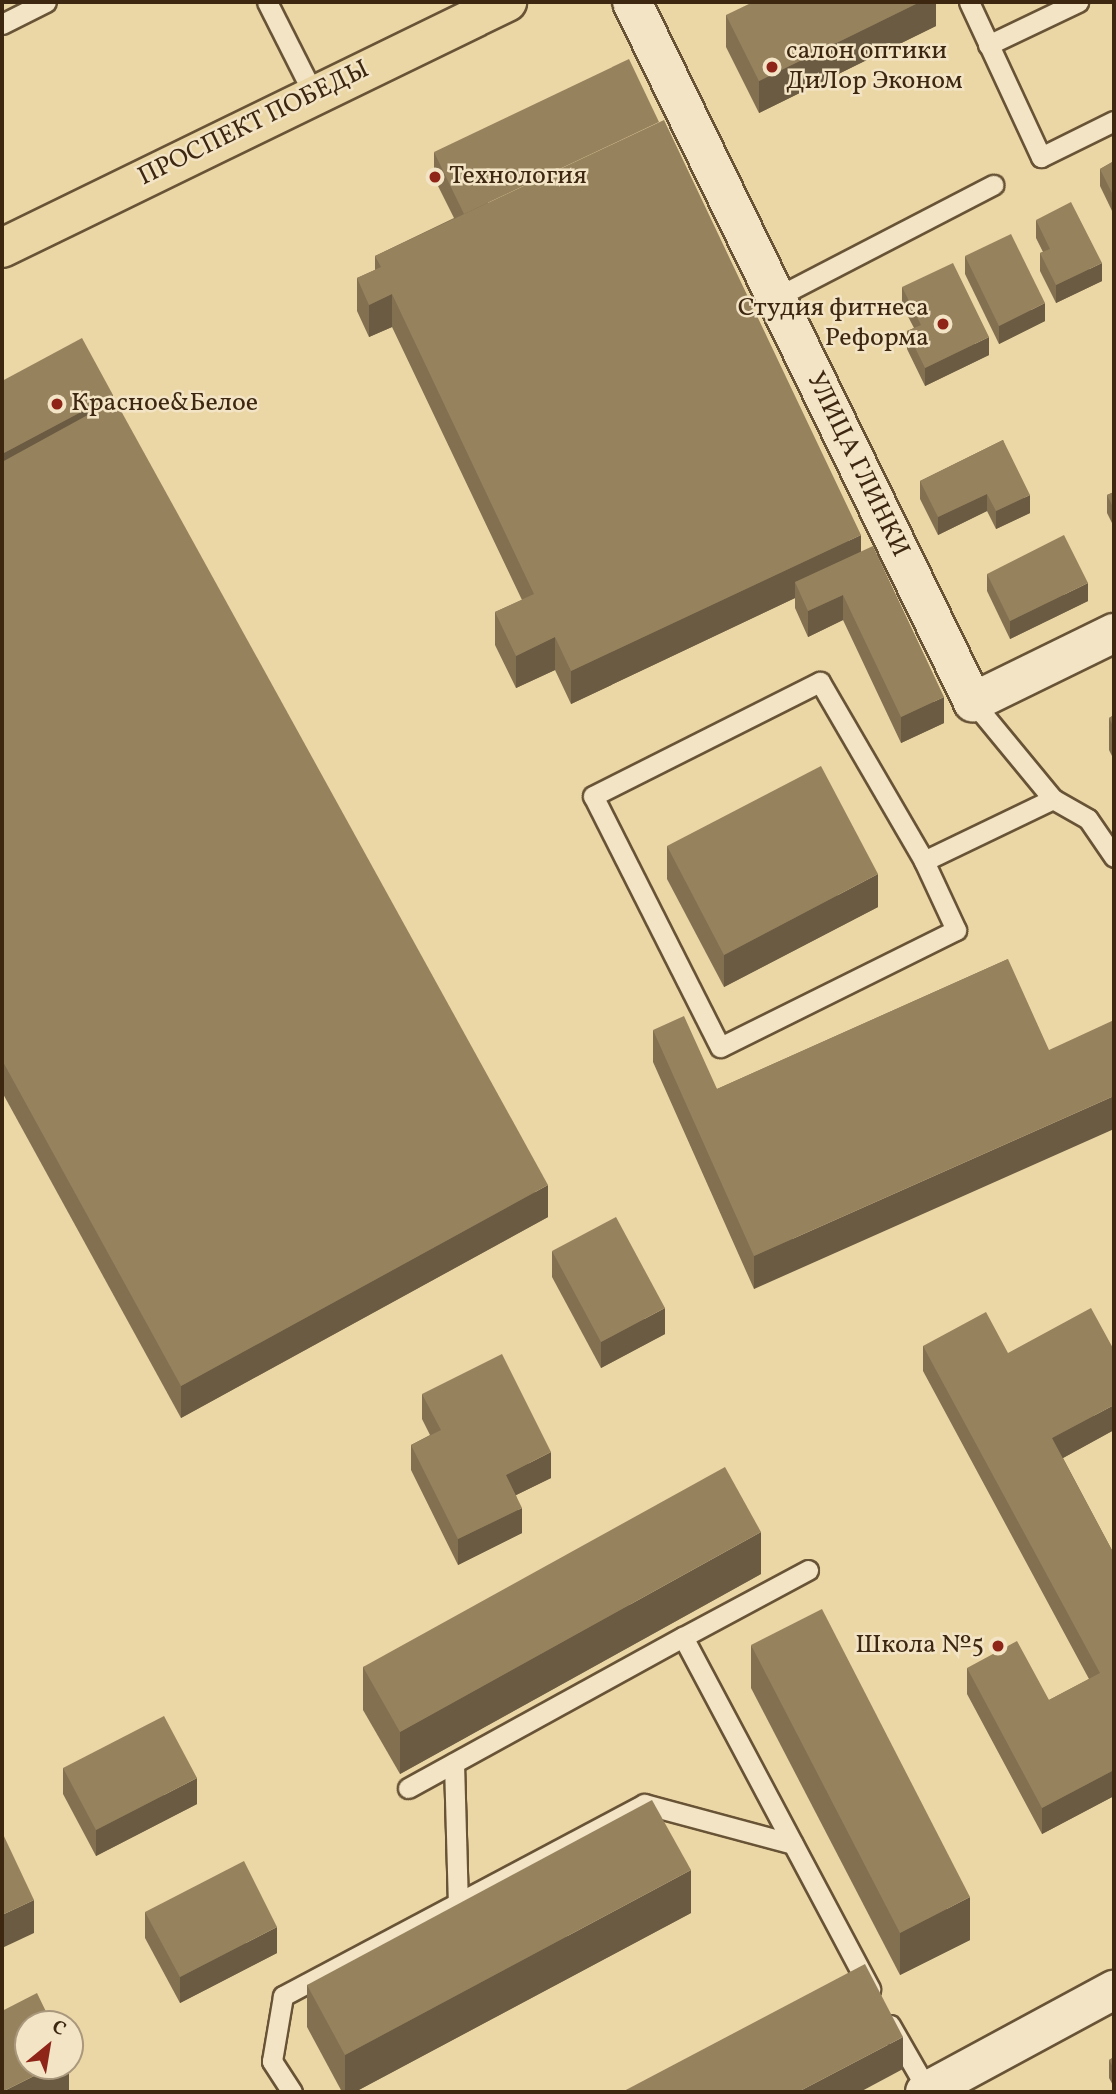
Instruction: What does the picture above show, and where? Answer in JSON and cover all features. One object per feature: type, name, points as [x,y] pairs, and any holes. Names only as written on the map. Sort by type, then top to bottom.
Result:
[{"type":"main road","name":"ПРОСПЕКТ ПОБЕДЫ","points":[[2,248],[313,93],[507,2]]},
{"type":"street","name":"УЛИЦА ГЛИНКИ","points":[[632,2],[973,702]]},
{"type":"street","points":[[973,702],[1114,633]]},
{"type":"street","points":[[926,2092],[1114,1990]]},
{"type":"lane","points":[[2,24],[46,2]]},
{"type":"lane","points":[[267,2],[313,93]]},
{"type":"lane","points":[[969,2],[1041,157],[1114,121]]},
{"type":"lane","points":[[988,45],[1078,2]]},
{"type":"lane","points":[[775,298],[993,185]]},
{"type":"lane","points":[[820,682],[924,861],[956,930],[720,1046],[593,796],[820,682]]},
{"type":"lane","points":[[973,702],[1053,799],[1088,819],[1114,857]]},
{"type":"lane","points":[[924,861],[1053,799]]},
{"type":"lane","points":[[408,1788],[808,1570]]},
{"type":"lane","points":[[682,1637],[793,1844],[860,1985],[926,2092]]},
{"type":"lane","points":[[454,1763],[458,1903]]},
{"type":"lane","points":[[292,2092],[272,2061],[283,1996],[644,1804],[793,1844]]},
{"type":"building","points":[[753,2],[920,2],[759,81],[726,15]]},
{"type":"building","points":[[629,59],[659,122],[464,214],[434,152]]},
{"type":"building","points":[[664,120],[861,535],[571,671],[555,637],[516,656],[495,612],[534,594],[392,294],[369,305],[357,278],[381,267],[375,256]]},
{"type":"building","points":[[1114,161],[1114,197],[1100,169]]},
{"type":"building","points":[[1071,202],[1102,263],[1056,285],[1040,253],[1050,249],[1036,220]]},
{"type":"building","points":[[1011,234],[1045,303],[999,326],[965,256]]},
{"type":"building","name":"Студия фитнеса Реформа","points":[[953,263],[989,337],[925,368],[907,331],[921,325],[902,287]]},
{"type":"building","points":[[82,338],[113,395],[2,454],[2,381]]},
{"type":"building","points":[[115,400],[548,1185],[181,1386],[2,1060],[2,462]]},
{"type":"building","points":[[1003,440],[1030,495],[996,511],[987,494],[938,517],[920,481]]},
{"type":"building","points":[[1114,492],[1114,509],[1107,495]]},
{"type":"building","points":[[1064,535],[1088,583],[1010,621],[987,574]]},
{"type":"building","points":[[873,546],[944,697],[901,717],[843,595],[808,611],[795,582]]},
{"type":"building","points":[[1114,715],[1114,728],[1109,718]]},
{"type":"building","points":[[821,766],[878,874],[724,955],[667,846]]},
{"type":"building","points":[[1008,959],[1049,1050],[1114,1020],[1114,1096],[754,1256],[653,1030],[684,1016],[717,1089]]},
{"type":"building","points":[[616,1217],[665,1308],[601,1342],[552,1251]]},
{"type":"building","points":[[1091,1308],[1114,1350],[1114,1405],[1052,1438],[1114,1554],[1114,1770],[1042,1808],[967,1668],[1017,1641],[1049,1700],[1100,1673],[923,1346],[986,1312],[1008,1353]]},
{"type":"building","points":[[502,1354],[551,1452],[506,1475],[522,1508],[458,1539],[411,1445],[441,1430],[422,1394]]},
{"type":"building","points":[[725,1467],[761,1532],[400,1732],[363,1667]]},
{"type":"building","points":[[822,1609],[970,1897],[900,1933],[751,1645]]},
{"type":"building","points":[[164,1716],[197,1778],[96,1830],[63,1768]]},
{"type":"building","points":[[652,1800],[691,1870],[345,2055],[307,1985]]},
{"type":"building","points":[[2,1832],[34,1900],[2,1915]]},
{"type":"building","points":[[244,1861],[277,1927],[180,1977],[145,1912]]},
{"type":"building","points":[[865,1964],[903,2037],[798,2092],[622,2092]]},
{"type":"building","points":[[37,1993],[45,2010],[14,2010],[14,2080],[26,2080],[2,2092],[2,2011]]},
{"type":"place","name":"салон оптики ДиЛор Эконом","points":[[772,67]]},
{"type":"place","name":"Технология","points":[[435,177]]},
{"type":"place","name":"Студия фитнеса Реформа","points":[[943,324]]},
{"type":"place","name":"Красное&Белое","points":[[57,404]]},
{"type":"place","name":"Школа №5","points":[[998,1646]]}]
